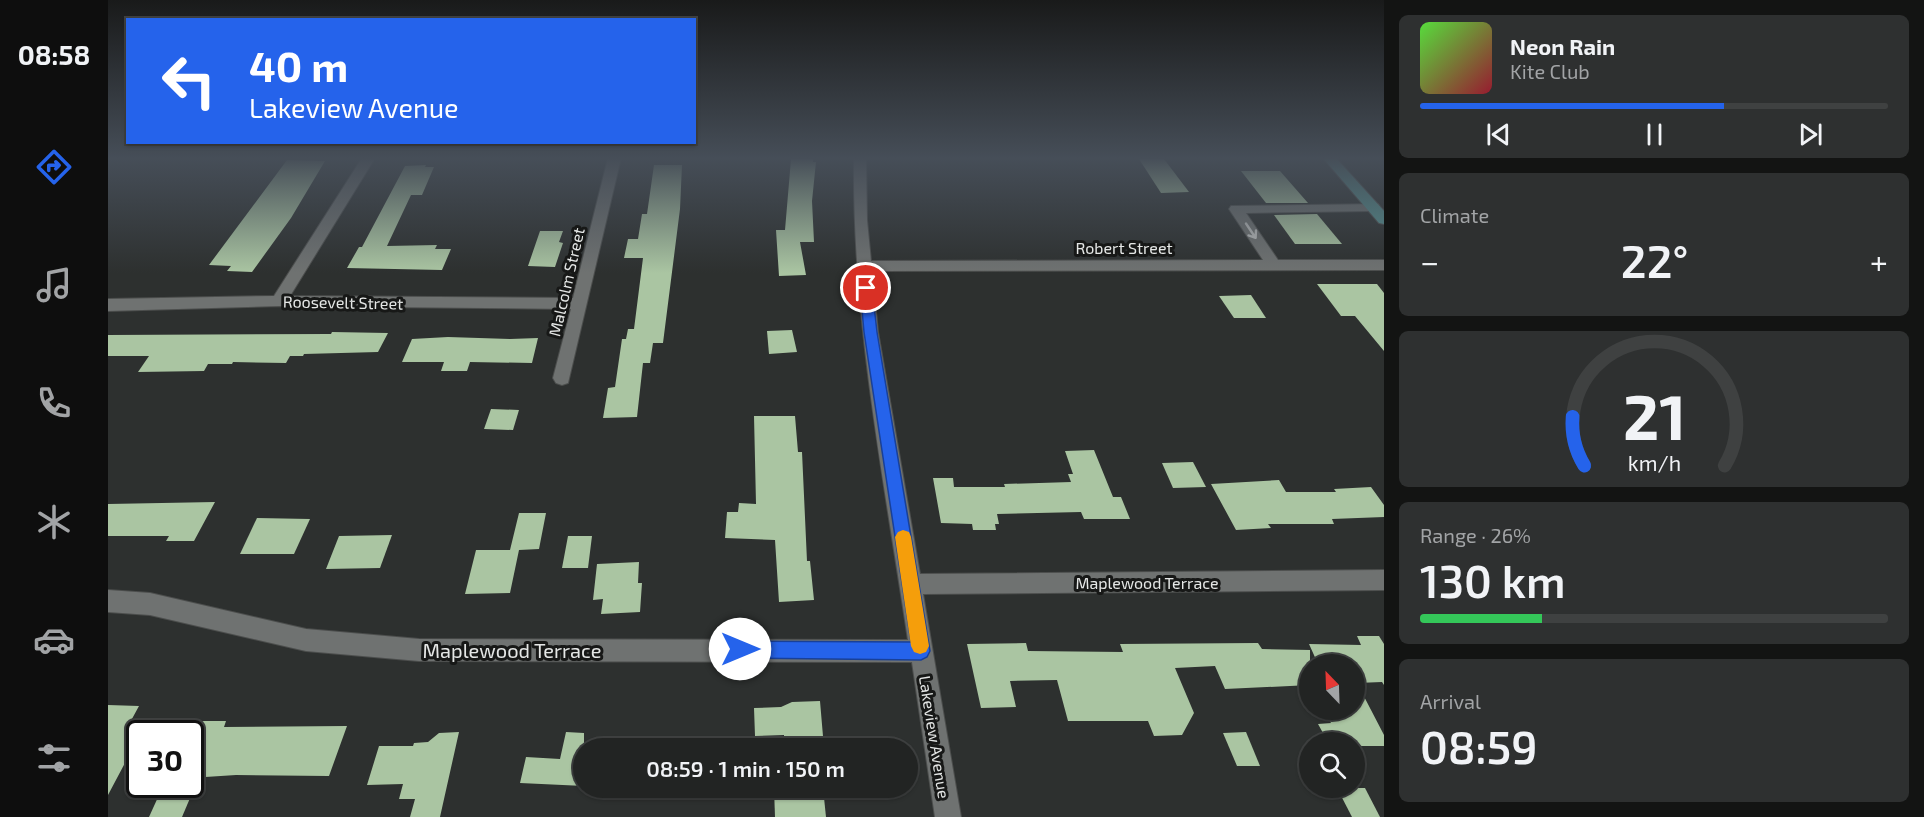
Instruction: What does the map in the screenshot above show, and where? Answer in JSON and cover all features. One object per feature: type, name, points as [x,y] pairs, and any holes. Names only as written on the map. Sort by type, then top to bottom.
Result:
[{"type":"main road","points":[[1362,196],[1384,220]]},
{"type":"street","points":[[279,301],[345,196]]},
{"type":"street","name":"Malcolm Street","points":[[562,378],[606,196]]},
{"type":"street","name":"Lakeview Avenue","points":[[859,196],[863,266],[870,332],[948,817]]},
{"type":"street","points":[[1274,265],[1236,209],[1372,207]]},
{"type":"street","name":"Robert Street","points":[[863,266],[1384,265]]},
{"type":"street","name":"Roosevelt Street","points":[[108,305],[279,301],[579,304]]},
{"type":"street","name":"Maplewood Terrace","points":[[911,584],[1384,580]]},
{"type":"street","name":"Maplewood Terrace","points":[[108,601],[150,604],[306,640],[419,650],[921,651]]},
{"type":"building","points":[[260,196],[304,196],[252,272],[227,271],[231,266],[209,265]]},
{"type":"building","points":[[389,196],[410,196],[387,246],[437,245],[435,249],[451,249],[442,270],[347,268],[359,247],[362,247]]},
{"type":"building","points":[[650,196],[681,196],[663,343],[653,343],[650,363],[643,363],[637,417],[603,418],[608,388],[615,387],[622,339],[626,339],[628,329],[634,329],[643,258],[624,258],[628,239],[638,239],[642,214],[647,214]]},
{"type":"building","points":[[788,196],[812,196],[814,242],[800,242],[806,275],[779,276],[776,230],[785,230]]},
{"type":"building","points":[[1261,196],[1302,196],[1308,203],[1266,203]]},
{"type":"building","points":[[1317,214],[1342,244],[1295,244],[1274,215]]},
{"type":"building","points":[[540,231],[563,231],[559,242],[563,243],[555,267],[528,266]]},
{"type":"building","points":[[1317,284],[1377,284],[1384,293],[1384,351],[1355,316],[1341,316]]},
{"type":"building","points":[[1251,295],[1266,318],[1234,318],[1219,296]]},
{"type":"building","points":[[792,330],[797,352],[769,354],[767,331]]},
{"type":"building","points":[[332,332],[388,333],[378,352],[304,354],[303,356],[290,356],[286,363],[208,364],[204,371],[138,372],[149,356],[108,356],[108,335],[331,334]]},
{"type":"building","points":[[538,338],[532,363],[470,362],[467,371],[441,371],[444,362],[402,362],[412,339]]},
{"type":"building","points":[[491,409],[519,410],[513,430],[484,429]]},
{"type":"building","points":[[754,416],[795,416],[798,452],[802,452],[807,561],[810,561],[814,600],[779,602],[775,540],[725,538],[727,512],[738,512],[739,503],[756,504]]},
{"type":"building","points":[[1094,450],[1113,497],[1121,497],[1130,519],[1084,519],[1081,512],[997,514],[999,524],[995,524],[996,530],[973,530],[972,524],[941,523],[933,478],[953,478],[954,487],[1005,487],[1004,484],[1071,482],[1068,474],[1073,474],[1065,451]]},
{"type":"building","points":[[1193,462],[1206,487],[1173,488],[1162,463]]},
{"type":"building","points":[[1279,480],[1286,492],[1336,492],[1334,489],[1371,487],[1384,505],[1384,517],[1332,519],[1334,524],[1268,524],[1271,528],[1236,530],[1211,484]]},
{"type":"building","points":[[215,502],[194,541],[166,541],[169,536],[108,536],[108,504]]},
{"type":"building","points":[[519,513],[546,513],[539,549],[519,550],[510,593],[465,594],[476,550],[510,550]]},
{"type":"building","points":[[257,518],[310,519],[294,554],[240,554]]},
{"type":"building","points":[[392,535],[380,568],[326,569],[339,536]]},
{"type":"building","points":[[568,536],[592,536],[588,568],[562,568]]},
{"type":"building","points":[[639,562],[638,583],[642,583],[640,612],[601,614],[603,599],[593,600],[597,564]]},
{"type":"building","points":[[1357,636],[1379,636],[1384,644],[1384,685],[1382,682],[1365,683],[1365,654],[1314,654],[1309,644],[1361,645]]},
{"type":"building","points":[[1026,643],[1028,651],[1123,652],[1120,644],[1258,643],[1262,649],[1310,650],[1310,654],[1299,654],[1299,686],[1225,689],[1215,666],[1175,668],[1194,713],[1182,735],[1154,736],[1148,721],[1068,721],[1057,680],[1010,681],[1016,707],[981,708],[967,644]]},
{"type":"building","points":[[1365,698],[1384,735],[1384,746],[1365,746],[1365,732],[1322,732],[1318,724],[1331,723],[1329,720],[1365,720]]},
{"type":"building","points":[[820,701],[823,738],[784,738],[784,735],[755,736],[754,708],[781,707],[792,702]]},
{"type":"building","points":[[108,705],[139,706],[131,720],[126,720],[126,761],[108,795]]},
{"type":"building","points":[[204,721],[226,721],[224,727],[347,726],[329,776],[236,775],[204,777]]},
{"type":"building","points":[[459,732],[440,817],[410,817],[415,799],[399,799],[403,784],[367,785],[379,746],[413,746],[414,743],[428,742],[439,733]]},
{"type":"building","points":[[566,732],[584,733],[584,738],[573,738],[573,785],[520,783],[526,757],[560,759]]},
{"type":"building","points":[[1246,732],[1260,766],[1237,766],[1223,733]]},
{"type":"building","points":[[1365,788],[1380,817],[1352,817],[1342,798],[1365,798]]},
{"type":"building","points":[[158,798],[190,798],[182,817],[149,817]]},
{"type":"building","points":[[774,798],[824,798],[826,817],[775,817]]},
{"type":"slow traffic","points":[[903,537],[920,646]]},
{"type":"route","points":[[740,649],[921,651],[870,332],[866,288]]}]
